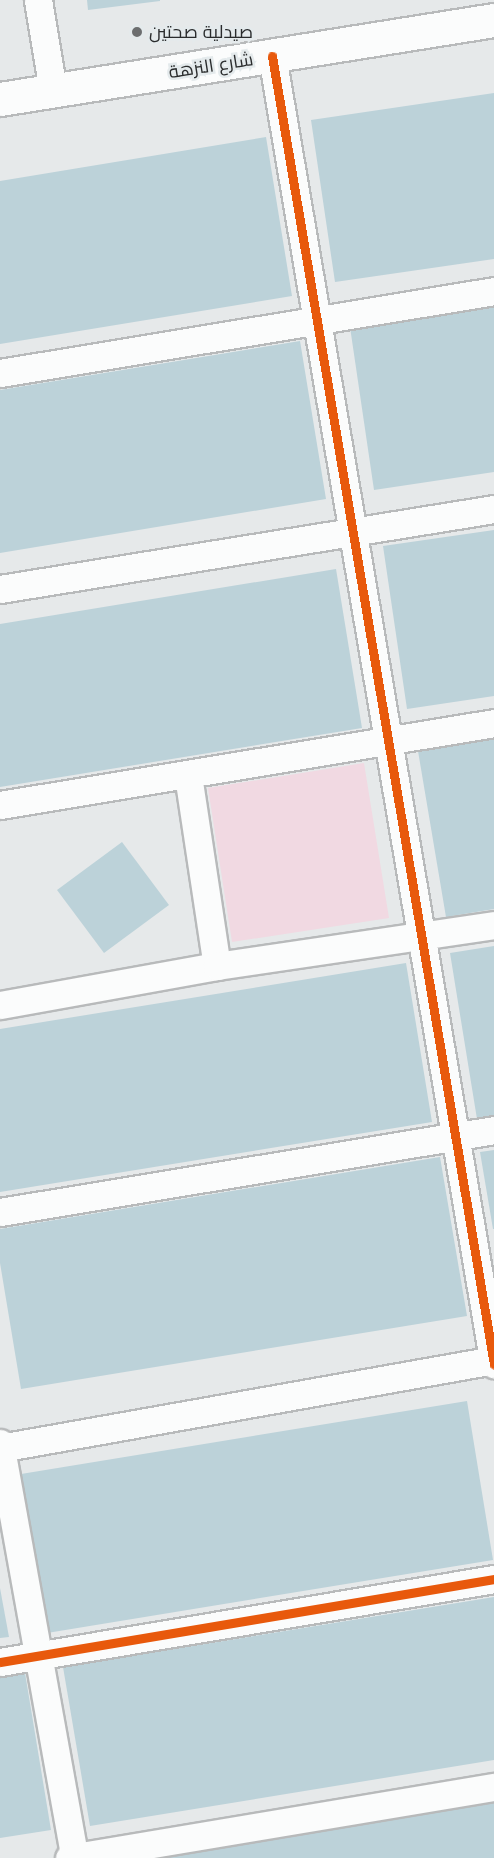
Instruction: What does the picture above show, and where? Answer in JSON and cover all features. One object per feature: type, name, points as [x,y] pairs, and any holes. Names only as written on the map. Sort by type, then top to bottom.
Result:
[{"type":"street","points":[[38,0],[53,91]]},
{"type":"street","name":"شارع النزهة","points":[[0,99],[494,20]]},
{"type":"street","points":[[0,1447],[494,1361],[455,1137],[392,740],[272,56]]},
{"type":"street","points":[[0,373],[494,291]]},
{"type":"street","points":[[0,589],[494,509]]},
{"type":"street","points":[[0,805],[494,723]]},
{"type":"street","points":[[188,775],[217,966]]},
{"type":"street","points":[[0,1005],[217,966],[494,925]]},
{"type":"street","points":[[0,1212],[494,1130]]},
{"type":"street","points":[[0,1443],[41,1655],[74,1858]]},
{"type":"street","points":[[0,1662],[494,1579]]},
{"type":"street","points":[[69,1858],[494,1787]]},
{"type":"shaded area","points":[[364,763],[389,918],[232,942],[208,788]]},
{"type":"building","points":[[87,0],[160,0],[160,1],[88,10]]},
{"type":"building","points":[[494,93],[494,259],[335,282],[311,120]]},
{"type":"building","points":[[266,137],[292,296],[0,344],[0,181]]},
{"type":"building","points":[[494,305],[494,472],[374,490],[350,327]]},
{"type":"building","points":[[300,341],[326,499],[0,553],[0,390]]},
{"type":"building","points":[[494,530],[494,696],[407,709],[383,546]]},
{"type":"building","points":[[336,569],[362,728],[0,787],[0,624]]},
{"type":"building","points":[[494,738],[494,909],[446,917],[418,751]]},
{"type":"building","points":[[122,842],[169,905],[104,953],[57,890]]},
{"type":"building","points":[[494,946],[494,1117],[477,1119],[450,953]]},
{"type":"building","points":[[406,963],[432,1122],[0,1192],[0,1029]]},
{"type":"building","points":[[494,1150],[494,1229],[493,1229],[480,1152]]},
{"type":"building","points":[[440,1157],[467,1316],[21,1389],[0,1263],[0,1229]]},
{"type":"building","points":[[467,1401],[493,1560],[47,1633],[21,1474]]},
{"type":"building","points":[[0,1588],[9,1637],[0,1638]]},
{"type":"building","points":[[494,1597],[494,1760],[90,1826],[63,1667]]},
{"type":"building","points":[[25,1673],[51,1830],[0,1838],[0,1677]]},
{"type":"building","points":[[494,1803],[494,1858],[167,1858],[167,1857]]},
{"type":"cycle path","points":[[272,56],[494,1364]]},
{"type":"cycle path","points":[[0,1662],[494,1579]]},
{"type":"place","name":"صيدلية صحتين","points":[[137,32]]}]
